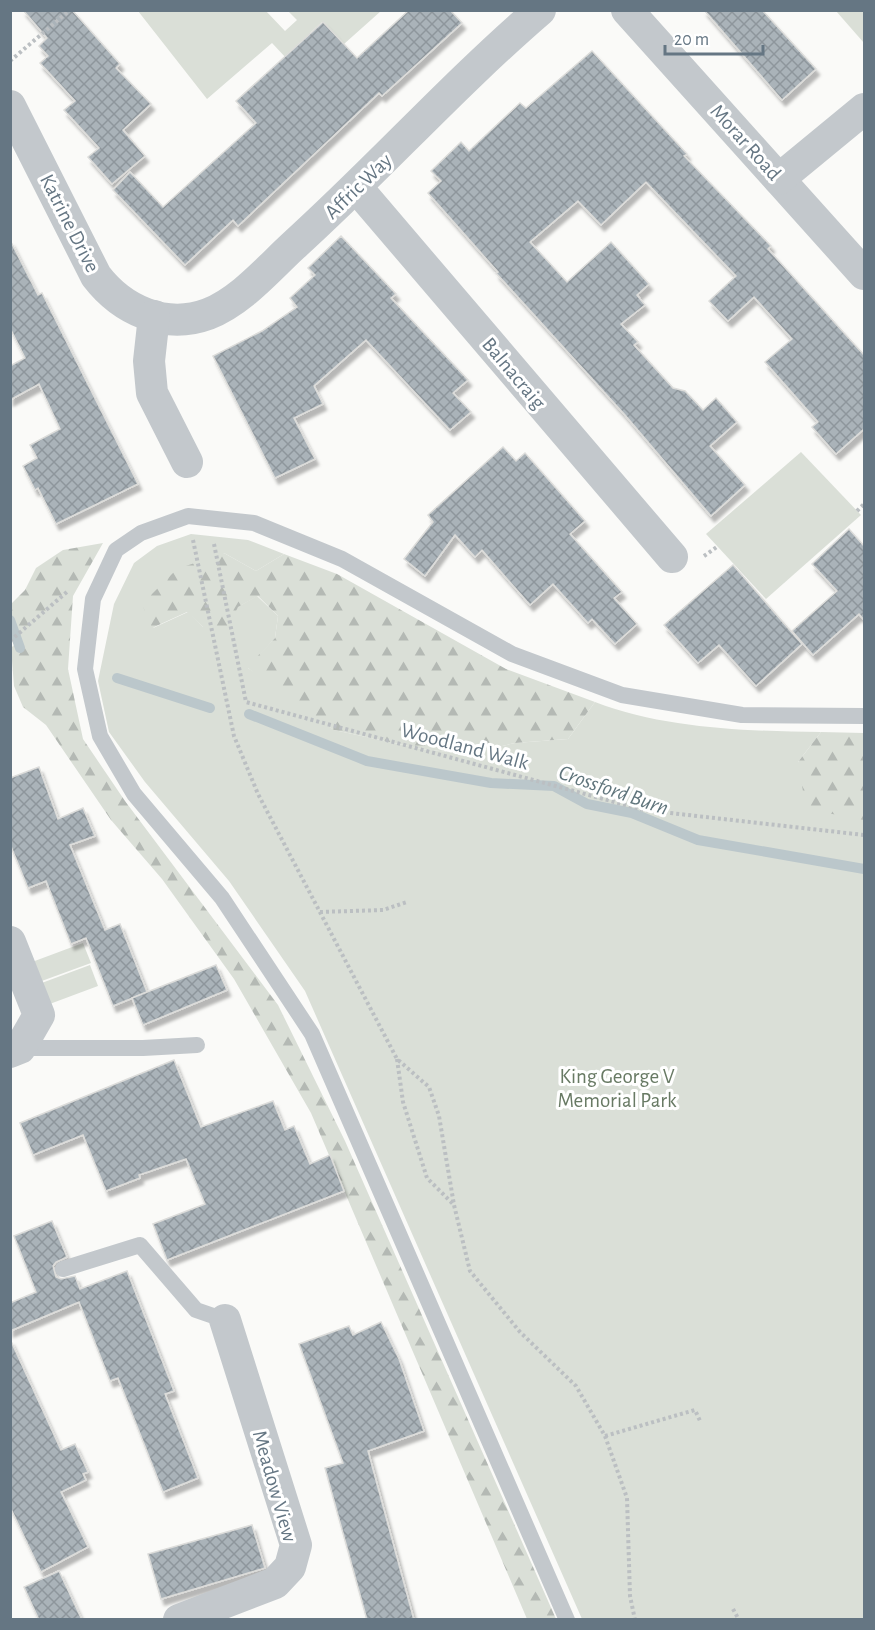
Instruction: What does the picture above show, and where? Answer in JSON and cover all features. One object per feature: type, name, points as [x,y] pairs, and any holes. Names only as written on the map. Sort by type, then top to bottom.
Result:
[{"type":"street","name":"Affric Way","points":[[154,316],[185,319],[228,304],[357,188],[504,41],[540,10]]},
{"type":"street","name":"Morar Road","points":[[627,10],[864,274]]},
{"type":"street","name":"Katrine Drive","points":[[10,106],[96,276],[109,293],[131,309],[154,316]]},
{"type":"street","points":[[779,179],[864,109]]},
{"type":"street","name":"Balnacraig","points":[[357,188],[672,557]]},
{"type":"street","points":[[154,316],[149,361],[152,393],[187,462]]},
{"type":"street","points":[[10,942],[39,1015],[15,1050]]},
{"type":"street","name":"Meadow View","points":[[179,1620],[275,1583],[290,1567],[296,1545],[225,1320]]},
{"type":"lane","points":[[567,1620],[312,1034],[222,898],[134,794],[100,736],[85,669],[93,599],[116,550],[141,533],[188,516],[254,523],[342,559],[512,654],[622,695],[742,715],[864,716]]},
{"type":"lane","points":[[15,1050],[197,1045]]},
{"type":"lane","points":[[63,1269],[140,1245],[196,1310],[225,1320]]},
{"type":"path","points":[[10,61],[70,10]]},
{"type":"path","points":[[857,511],[864,504]]},
{"type":"path","points":[[188,516],[234,736],[258,794],[397,1059],[402,1102],[427,1178],[454,1205]]},
{"type":"path","name":"Woodland Walk","points":[[209,517],[246,702],[644,810],[864,834]]},
{"type":"path","points":[[10,641],[30,624]]},
{"type":"path","points":[[320,912],[383,910],[407,902]]},
{"type":"path","points":[[397,1059],[429,1087],[439,1116],[454,1205],[470,1271],[520,1332],[576,1386],[605,1436],[627,1498],[630,1596],[635,1620]]},
{"type":"path","points":[[605,1436],[695,1410],[701,1423]]},
{"type":"path","points":[[733,1609],[739,1620]]},
{"type":"green space","points":[[138,11],[266,11],[285,31],[297,20],[288,11],[381,11],[344,44],[322,22],[310,33],[328,53],[302,75],[272,43],[207,99]]},
{"type":"green space","points":[[836,11],[864,11],[864,43]]},
{"type":"green space","points":[[801,452],[861,515],[766,599],[706,534]]},
{"type":"green space","name":"King George V Memorial Park","points":[[191,534],[248,540],[284,554],[256,571],[224,553],[153,628],[188,612],[203,627],[257,596],[278,616],[275,638],[248,668],[334,730],[422,749],[467,754],[515,743],[568,739],[595,702],[650,718],[707,727],[821,732],[798,762],[864,820],[864,1619],[582,1619],[305,991],[229,881],[145,782],[109,732],[98,681],[114,604],[134,563],[157,546]]},
{"type":"green space","points":[[103,543],[73,596],[68,669],[83,739],[125,801],[278,1005],[345,1141],[556,1619],[527,1619],[311,1113],[234,979],[162,879],[111,820],[46,725],[23,707],[14,686],[11,648],[21,638],[11,623],[10,605],[25,590],[36,568],[63,550]]},
{"type":"green space","points":[[224,553],[256,571],[284,554],[337,574],[506,669],[595,702],[568,739],[515,743],[467,754],[422,749],[334,730],[272,689],[247,667],[275,638],[278,616],[258,596],[238,607],[228,627],[203,627],[187,612],[152,628],[142,604],[177,569]]},
{"type":"green space","points":[[821,732],[864,733],[864,820],[806,809],[798,762]]},
{"type":"green space","points":[[83,943],[91,963],[39,982],[32,962]]},
{"type":"green space","points":[[90,965],[98,986],[47,1005],[39,984]]},
{"type":"building","points":[[23,10],[72,10],[120,64],[116,68],[151,104],[123,130],[145,156],[112,184],[88,157],[99,148],[64,110],[75,101],[40,63],[48,56],[39,46],[47,38]]},
{"type":"building","points":[[409,10],[450,10],[462,23],[382,96],[379,93],[238,226],[233,220],[185,265],[113,190],[130,172],[163,207],[256,123],[236,101],[323,22],[357,58]]},
{"type":"building","points":[[704,10],[762,10],[816,69],[782,100]]},
{"type":"building","points":[[592,51],[687,154],[684,156],[771,246],[768,249],[864,355],[864,429],[836,454],[812,427],[818,422],[765,362],[792,339],[754,297],[728,321],[709,301],[736,276],[646,182],[601,225],[578,201],[530,242],[567,282],[611,242],[649,284],[637,295],[645,305],[621,324],[638,342],[634,345],[673,388],[685,391],[703,410],[716,398],[737,422],[710,446],[745,485],[711,516],[625,415],[496,273],[498,272],[428,193],[441,181],[431,171],[461,142],[469,151],[520,103],[526,108]]},
{"type":"building","points":[[341,236],[396,294],[391,298],[468,380],[453,393],[471,412],[450,430],[366,340],[314,386],[323,404],[294,418],[315,459],[275,478],[213,356],[262,331],[297,307],[290,298],[315,275],[308,268]]},
{"type":"building","points":[[10,240],[38,295],[42,293],[138,484],[56,524],[38,488],[35,490],[23,466],[37,458],[30,445],[60,429],[39,384],[10,400],[10,366],[25,358],[10,328]]},
{"type":"building","points":[[503,447],[516,461],[525,453],[585,521],[570,534],[622,592],[614,598],[637,624],[615,644],[592,619],[588,623],[553,584],[530,605],[482,550],[475,557],[455,535],[425,576],[404,559],[433,522],[428,515]]},
{"type":"building","points":[[849,529],[864,546],[864,620],[859,614],[813,655],[792,631],[837,591],[812,564]]},
{"type":"building","points":[[733,565],[802,644],[756,686],[719,645],[698,663],[664,625]]},
{"type":"building","points":[[39,767],[58,819],[83,808],[95,836],[70,845],[105,930],[120,924],[147,992],[113,1006],[86,938],[71,944],[46,881],[28,888],[10,844],[10,778]]},
{"type":"building","points":[[216,965],[227,990],[143,1025],[132,998]]},
{"type":"building","points":[[174,1060],[201,1127],[273,1101],[285,1130],[294,1126],[310,1164],[330,1155],[344,1191],[167,1260],[153,1224],[205,1204],[186,1159],[139,1175],[140,1178],[106,1191],[83,1135],[33,1155],[20,1123]]},
{"type":"building","points":[[52,1221],[67,1257],[53,1266],[56,1277],[61,1279],[75,1276],[80,1289],[127,1271],[174,1391],[165,1394],[198,1478],[163,1492],[118,1378],[110,1381],[79,1302],[10,1331],[10,1303],[36,1292],[14,1236]]},
{"type":"building","points":[[381,1322],[399,1359],[424,1431],[368,1451],[414,1620],[367,1620],[325,1468],[343,1463],[299,1344],[349,1326],[353,1335]]},
{"type":"building","points":[[10,1339],[61,1450],[75,1444],[88,1472],[83,1474],[86,1480],[61,1492],[88,1547],[41,1572],[10,1507]]},
{"type":"building","points":[[252,1525],[265,1568],[161,1599],[148,1554]]},
{"type":"building","points":[[59,1571],[82,1620],[39,1620],[24,1587]]},
{"type":"waterway","name":"Crossford Burn","points":[[10,620],[20,648]]},
{"type":"waterway","name":"Crossford Burn","points":[[117,678],[210,708]]},
{"type":"waterway","name":"Crossford Burn","points":[[249,714],[367,761],[491,783],[554,786],[587,804],[632,813],[698,840],[864,869]]}]
